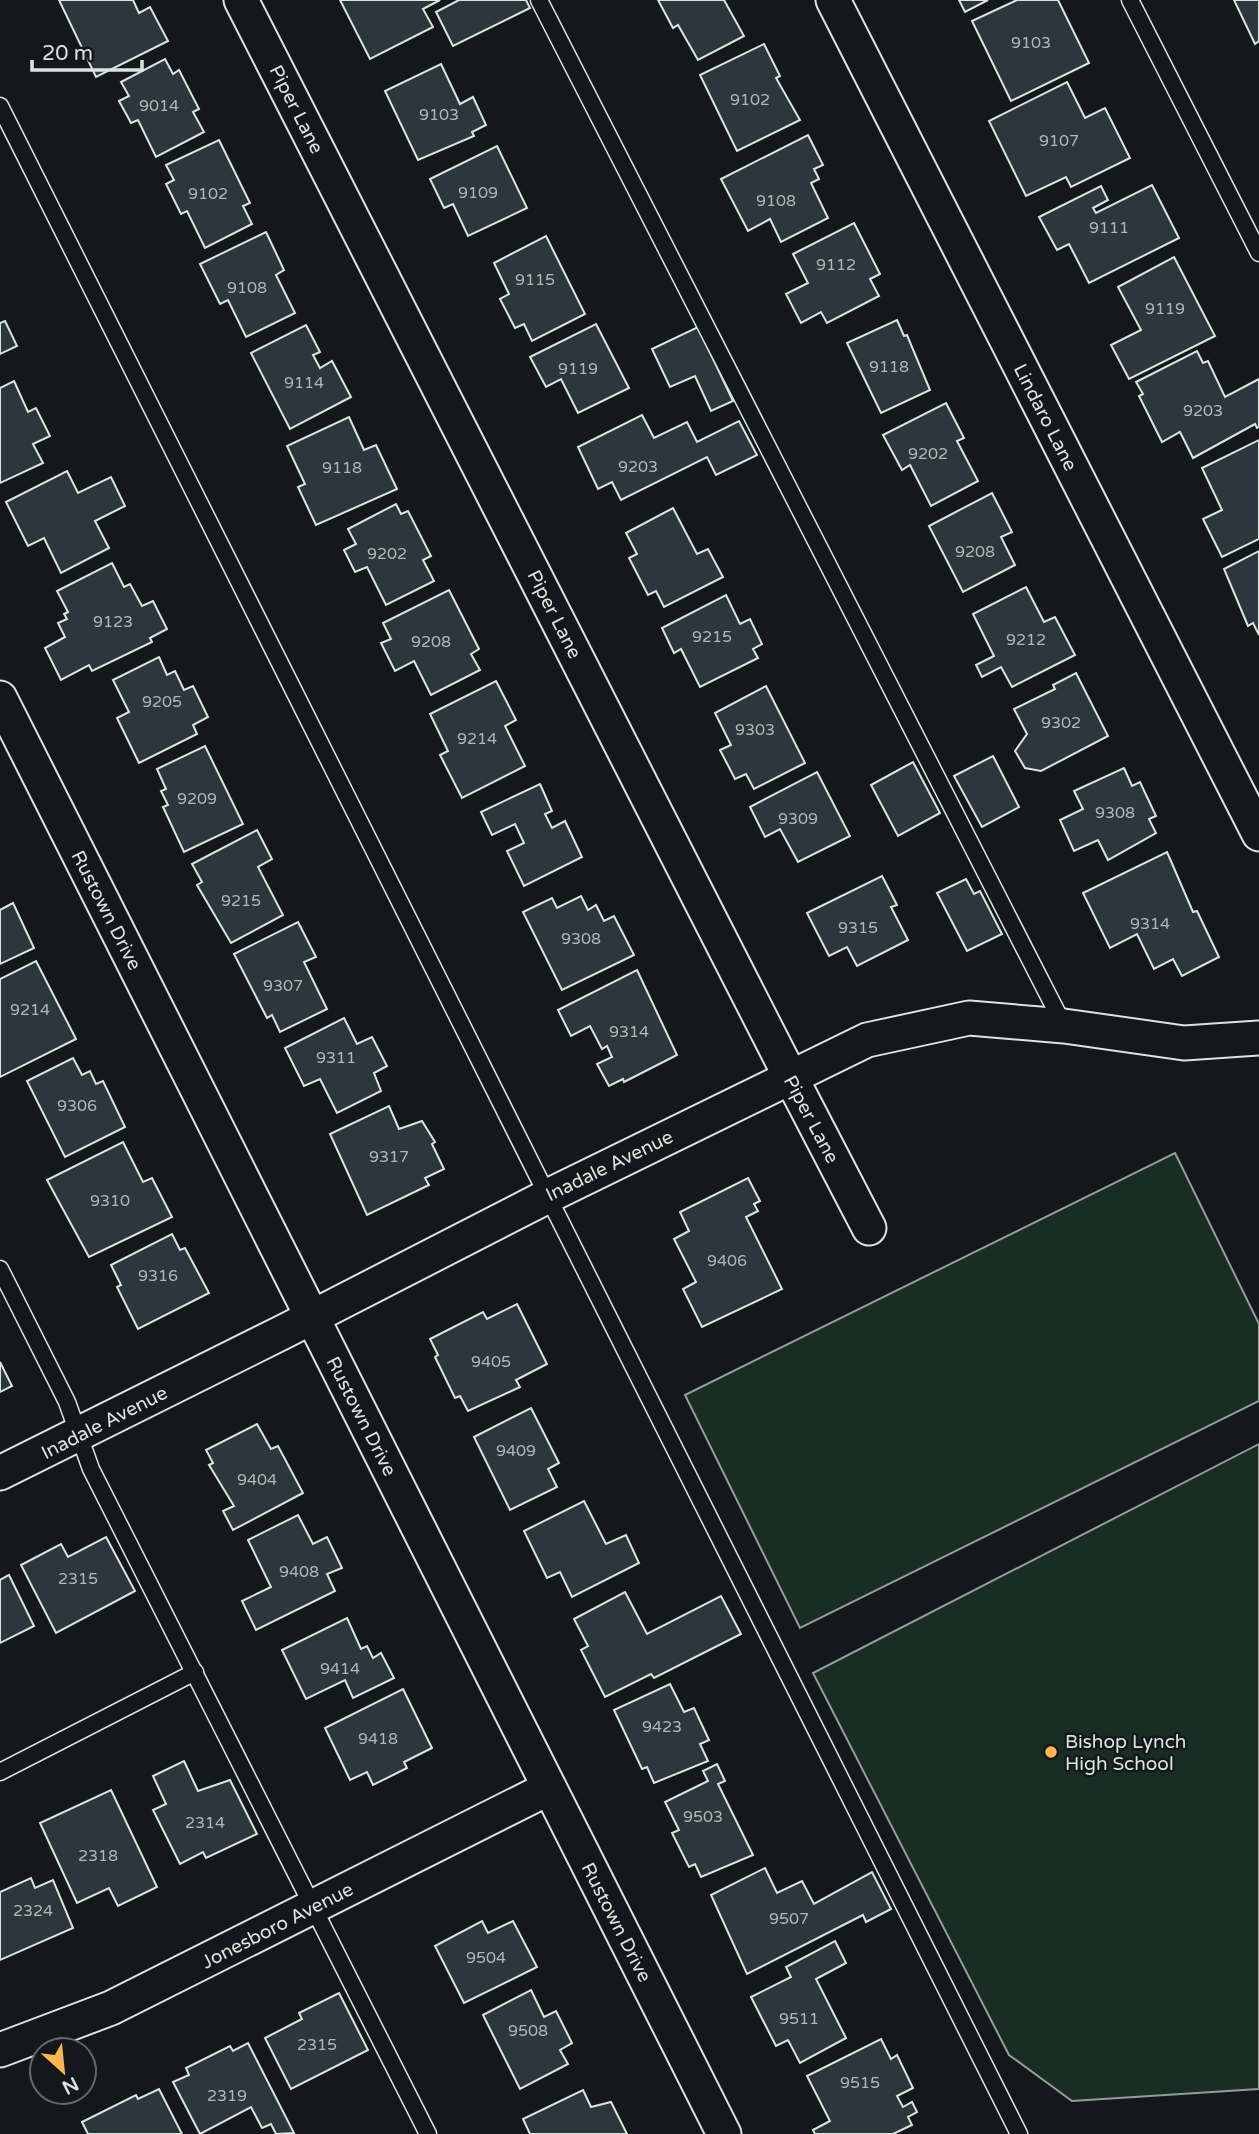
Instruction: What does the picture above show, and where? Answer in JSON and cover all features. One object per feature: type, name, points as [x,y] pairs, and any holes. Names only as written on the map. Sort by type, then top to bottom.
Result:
[{"type":"street","name":"Piper Lane","points":[[241,0],[869,1228]]},
{"type":"street","name":"Lindaro Lane","points":[[832,0],[1259,834]]},
{"type":"street","name":"Rustown Drive","points":[[0,698],[724,2134]]},
{"type":"street","name":"Inadale Avenue","points":[[0,1473],[548,1196],[867,1040],[970,1018],[1064,1026],[1184,1043],[1259,1038]]},
{"type":"street","name":"Jonesboro Avenue","points":[[0,2050],[111,2008],[549,1788]]},
{"type":"lane","points":[[539,0],[1064,1026]]},
{"type":"lane","points":[[1130,0],[1259,253]]},
{"type":"lane","points":[[0,106],[1020,2134]]},
{"type":"lane","points":[[0,1269],[67,1402],[91,1469],[428,2134]]},
{"type":"lane","points":[[0,1772],[195,1672]]},
{"type":"green space","points":[[1175,1153],[1259,1324],[1259,1401],[800,1628],[685,1395]]},
{"type":"green space","points":[[1259,1444],[1259,2089],[1072,2101],[1009,2055],[813,1673]]},
{"type":"building","points":[[59,0],[133,0],[139,13],[150,7],[168,41],[96,77]]},
{"type":"building","points":[[340,0],[440,0],[423,9],[433,27],[370,59]]},
{"type":"building","points":[[459,0],[526,0],[530,8],[453,46],[436,12]]},
{"type":"building","points":[[658,0],[724,0],[744,36],[698,60],[678,25],[673,28]]},
{"type":"building","points":[[959,0],[988,0],[965,12]]},
{"type":"building","points":[[1017,0],[1058,0],[1089,63],[1011,101],[972,21]]},
{"type":"building","points":[[1234,0],[1259,0],[1259,41],[1255,44]]},
{"type":"building","points":[[764,44],[780,76],[776,78],[800,120],[737,151],[700,75]]},
{"type":"building","points":[[165,59],[173,74],[179,70],[199,109],[193,112],[204,132],[156,157],[138,120],[131,123],[119,101],[129,96],[121,82]]},
{"type":"building","points":[[441,64],[460,104],[473,97],[486,125],[472,132],[474,136],[418,160],[385,91]]},
{"type":"building","points":[[1067,82],[1085,118],[1105,108],[1130,158],[1071,187],[1066,177],[1026,196],[989,121]]},
{"type":"building","points":[[808,135],[823,165],[814,169],[819,179],[811,183],[828,218],[781,242],[770,219],[748,231],[721,179]]},
{"type":"building","points":[[219,140],[250,203],[243,206],[252,224],[205,248],[187,211],[181,214],[166,184],[174,180],[166,165]]},
{"type":"building","points":[[497,146],[527,208],[468,236],[453,204],[444,208],[430,179]]},
{"type":"building","points":[[1152,185],[1179,238],[1089,283],[1069,244],[1057,250],[1039,217],[1101,186],[1108,200],[1093,208],[1096,213]]},
{"type":"building","points":[[854,223],[880,274],[870,279],[879,296],[827,323],[821,312],[801,323],[786,294],[808,283],[793,254]]},
{"type":"building","points":[[266,232],[284,270],[276,275],[295,313],[246,337],[228,300],[220,304],[200,264]]},
{"type":"building","points":[[546,236],[585,314],[532,341],[524,324],[515,328],[500,299],[509,294],[494,263]]},
{"type":"building","points":[[1174,257],[1215,336],[1129,379],[1111,345],[1141,330],[1118,287]]},
{"type":"building","points":[[897,320],[904,336],[907,335],[930,390],[881,413],[847,343]]},
{"type":"building","points":[[5,321],[17,346],[0,354],[0,323]]},
{"type":"building","points":[[596,324],[629,388],[578,413],[561,379],[546,387],[530,357]]},
{"type":"building","points":[[306,325],[320,352],[313,355],[320,368],[332,361],[351,397],[290,429],[251,353]]},
{"type":"building","points":[[698,327],[733,401],[711,411],[695,376],[670,387],[652,349]]},
{"type":"building","points":[[1197,351],[1203,363],[1208,361],[1225,397],[1259,379],[1259,427],[1255,424],[1193,458],[1180,432],[1162,442],[1139,396],[1143,394],[1136,382]]},
{"type":"building","points":[[14,381],[28,412],[36,408],[50,436],[33,444],[43,463],[0,483],[0,388]]},
{"type":"building","points":[[946,403],[964,438],[957,441],[978,481],[931,506],[910,465],[902,470],[883,435]]},
{"type":"building","points":[[642,415],[654,438],[687,422],[697,442],[739,421],[757,455],[716,475],[707,457],[621,500],[612,482],[598,489],[578,447]]},
{"type":"building","points":[[349,417],[364,450],[376,445],[397,489],[316,525],[298,487],[305,484],[287,446]]},
{"type":"building","points":[[1259,440],[1259,539],[1222,557],[1203,519],[1222,510],[1202,468]]},
{"type":"building","points":[[67,471],[78,493],[111,477],[125,506],[95,521],[109,548],[61,573],[44,538],[28,546],[6,502]]},
{"type":"building","points":[[992,493],[1012,532],[1001,537],[1015,565],[963,592],[929,526]]},
{"type":"building","points":[[396,504],[401,514],[408,511],[431,556],[423,560],[434,581],[386,605],[367,567],[355,572],[344,550],[356,544],[348,529]]},
{"type":"building","points":[[673,508],[697,554],[708,549],[723,577],[664,607],[656,591],[648,595],[629,558],[637,554],[626,533]]},
{"type":"building","points":[[1259,551],[1259,635],[1253,623],[1248,626],[1224,569]]},
{"type":"building","points":[[112,563],[124,587],[130,584],[142,606],[153,601],[167,629],[150,638],[152,642],[92,671],[89,665],[61,680],[45,648],[65,637],[58,623],[67,619],[64,614],[68,612],[57,591]]},
{"type":"building","points":[[1026,587],[1044,622],[1055,617],[1075,655],[1012,687],[1001,667],[982,677],[976,665],[994,656],[973,614]]},
{"type":"building","points":[[449,590],[479,649],[471,654],[480,670],[431,695],[414,661],[395,671],[381,643],[391,639],[383,623]]},
{"type":"building","points":[[726,595],[740,624],[750,619],[762,644],[753,649],[758,658],[700,687],[681,649],[674,653],[662,628]]},
{"type":"building","points":[[159,657],[167,675],[175,671],[184,690],[193,686],[208,717],[193,725],[197,734],[139,763],[117,718],[129,712],[113,680]]},
{"type":"building","points":[[1076,673],[1108,736],[1041,771],[1025,768],[1015,751],[1027,734],[1014,709],[1055,689],[1053,685]]},
{"type":"building","points":[[496,681],[516,720],[505,726],[525,766],[462,798],[440,755],[448,751],[430,714]]},
{"type":"building","points":[[766,686],[805,763],[754,789],[746,774],[735,779],[720,750],[731,745],[715,713]]},
{"type":"building","points":[[205,746],[243,824],[184,852],[163,807],[168,805],[161,791],[166,789],[157,769]]},
{"type":"building","points":[[993,756],[1019,807],[982,827],[954,776]]},
{"type":"building","points":[[913,762],[940,813],[898,836],[871,785]]},
{"type":"building","points":[[1124,768],[1132,786],[1140,782],[1156,816],[1149,819],[1156,833],[1108,860],[1098,840],[1074,851],[1060,820],[1083,809],[1074,791]]},
{"type":"building","points":[[817,772],[850,836],[798,862],[780,829],[765,837],[750,807]]},
{"type":"building","points":[[540,784],[552,811],[545,814],[552,828],[565,821],[582,857],[524,886],[507,851],[524,843],[515,824],[492,835],[481,812]]},
{"type":"building","points":[[257,830],[272,859],[258,867],[283,915],[231,943],[197,885],[202,882],[192,864]]},
{"type":"building","points":[[1167,852],[1193,912],[1197,911],[1219,957],[1182,976],[1173,959],[1154,969],[1137,934],[1110,948],[1083,893]]},
{"type":"building","points":[[882,876],[897,905],[891,907],[908,940],[857,966],[847,947],[829,956],[807,913]]},
{"type":"building","points":[[966,879],[974,894],[980,891],[1002,934],[967,951],[937,893]]},
{"type":"building","points":[[581,896],[588,910],[596,905],[604,921],[614,916],[634,955],[562,990],[523,912],[552,898],[557,908]]},
{"type":"building","points":[[13,903],[34,948],[0,964],[0,910]]},
{"type":"building","points":[[298,922],[316,957],[304,962],[327,1009],[280,1032],[272,1015],[267,1018],[234,954]]},
{"type":"building","points":[[36,961],[76,1039],[0,1077],[0,979]]},
{"type":"building","points":[[637,970],[677,1055],[624,1082],[623,1079],[609,1086],[597,1064],[612,1057],[607,1046],[602,1049],[590,1026],[571,1036],[558,1010]]},
{"type":"building","points":[[344,1018],[357,1044],[372,1037],[387,1066],[374,1073],[381,1091],[337,1113],[320,1079],[304,1086],[285,1048]]},
{"type":"building","points":[[73,1058],[82,1075],[90,1071],[96,1084],[103,1081],[125,1127],[65,1157],[27,1081]]},
{"type":"building","points":[[389,1106],[399,1129],[422,1121],[435,1142],[432,1144],[444,1169],[425,1178],[429,1185],[367,1215],[330,1134]]},
{"type":"building","points":[[123,1142],[143,1182],[152,1178],[172,1217],[89,1257],[47,1180]]},
{"type":"building","points":[[748,1178],[760,1201],[754,1204],[758,1211],[746,1217],[782,1289],[702,1327],[683,1289],[696,1282],[674,1239],[689,1231],[680,1212]]},
{"type":"building","points":[[172,1234],[180,1250],[185,1248],[209,1293],[138,1329],[117,1287],[121,1285],[111,1265]]},
{"type":"building","points":[[517,1304],[547,1364],[516,1380],[520,1387],[468,1411],[460,1396],[455,1398],[435,1357],[438,1355],[430,1339],[483,1312],[487,1319]]},
{"type":"building","points":[[0,1362],[12,1386],[0,1392]]},
{"type":"building","points":[[531,1408],[559,1463],[548,1469],[557,1487],[510,1510],[474,1437]]},
{"type":"building","points":[[257,1424],[271,1449],[278,1446],[303,1493],[233,1530],[223,1511],[234,1506],[209,1465],[213,1463],[206,1450]]},
{"type":"building","points":[[584,1501],[606,1544],[626,1535],[639,1563],[572,1597],[560,1572],[547,1578],[524,1531]]},
{"type":"building","points":[[298,1515],[313,1544],[327,1537],[342,1568],[327,1574],[335,1591],[256,1630],[242,1601],[271,1587],[248,1540]]},
{"type":"building","points":[[106,1537],[135,1591],[56,1633],[21,1565],[61,1544],[68,1557]]},
{"type":"building","points":[[9,1575],[34,1626],[0,1643],[0,1580]]},
{"type":"building","points":[[625,1592],[647,1634],[721,1596],[741,1634],[654,1678],[651,1674],[605,1697],[581,1650],[588,1646],[574,1619]]},
{"type":"building","points":[[347,1618],[361,1649],[367,1646],[373,1658],[381,1653],[394,1678],[353,1698],[345,1680],[306,1699],[282,1650]]},
{"type":"building","points":[[670,1684],[684,1712],[694,1708],[709,1740],[700,1744],[708,1761],[654,1783],[647,1767],[642,1769],[614,1710]]},
{"type":"building","points":[[403,1689],[432,1748],[404,1762],[407,1768],[373,1785],[367,1772],[350,1780],[325,1728]]},
{"type":"building","points":[[184,1761],[198,1791],[230,1780],[257,1834],[206,1858],[203,1852],[180,1864],[153,1810],[166,1804],[153,1776]]},
{"type":"building","points":[[717,1764],[725,1781],[718,1784],[753,1855],[701,1877],[695,1864],[689,1867],[672,1833],[679,1830],[665,1802],[708,1781],[703,1771]]},
{"type":"building","points":[[111,1790],[157,1887],[118,1906],[109,1888],[77,1903],[40,1823]]},
{"type":"building","points":[[765,1868],[777,1893],[802,1881],[814,1904],[872,1872],[891,1909],[866,1922],[863,1915],[747,1974],[711,1895]]},
{"type":"building","points":[[31,1878],[35,1888],[53,1880],[73,1928],[0,1960],[0,1892]]},
{"type":"building","points":[[482,1921],[488,1933],[513,1921],[537,1967],[464,2003],[435,1946]]},
{"type":"building","points":[[835,1941],[846,1963],[816,1979],[846,2038],[800,2063],[788,2040],[776,2046],[751,1997],[791,1977],[786,1967]]},
{"type":"building","points":[[531,1990],[544,2017],[556,2011],[572,2043],[560,2050],[568,2064],[520,2089],[483,2015]]},
{"type":"building","points":[[339,1993],[368,2050],[291,2089],[265,2038],[302,2019],[299,2013]]},
{"type":"building","points":[[881,2039],[891,2059],[897,2055],[913,2088],[897,2096],[903,2107],[912,2102],[917,2112],[908,2117],[912,2125],[893,2134],[815,2134],[813,2130],[830,2121],[807,2076]]},
{"type":"building","points":[[248,2043],[294,2133],[276,2134],[271,2124],[262,2128],[251,2107],[200,2134],[173,2082],[189,2075],[186,2068],[230,2046],[233,2051]]},
{"type":"building","points":[[159,2089],[182,2134],[88,2134],[82,2122],[136,2095],[138,2099]]},
{"type":"building","points":[[583,2090],[591,2107],[611,2102],[627,2134],[530,2134],[523,2119]]},
{"type":"place","name":"Bishop Lynch High School","points":[[1051,1752]]}]
